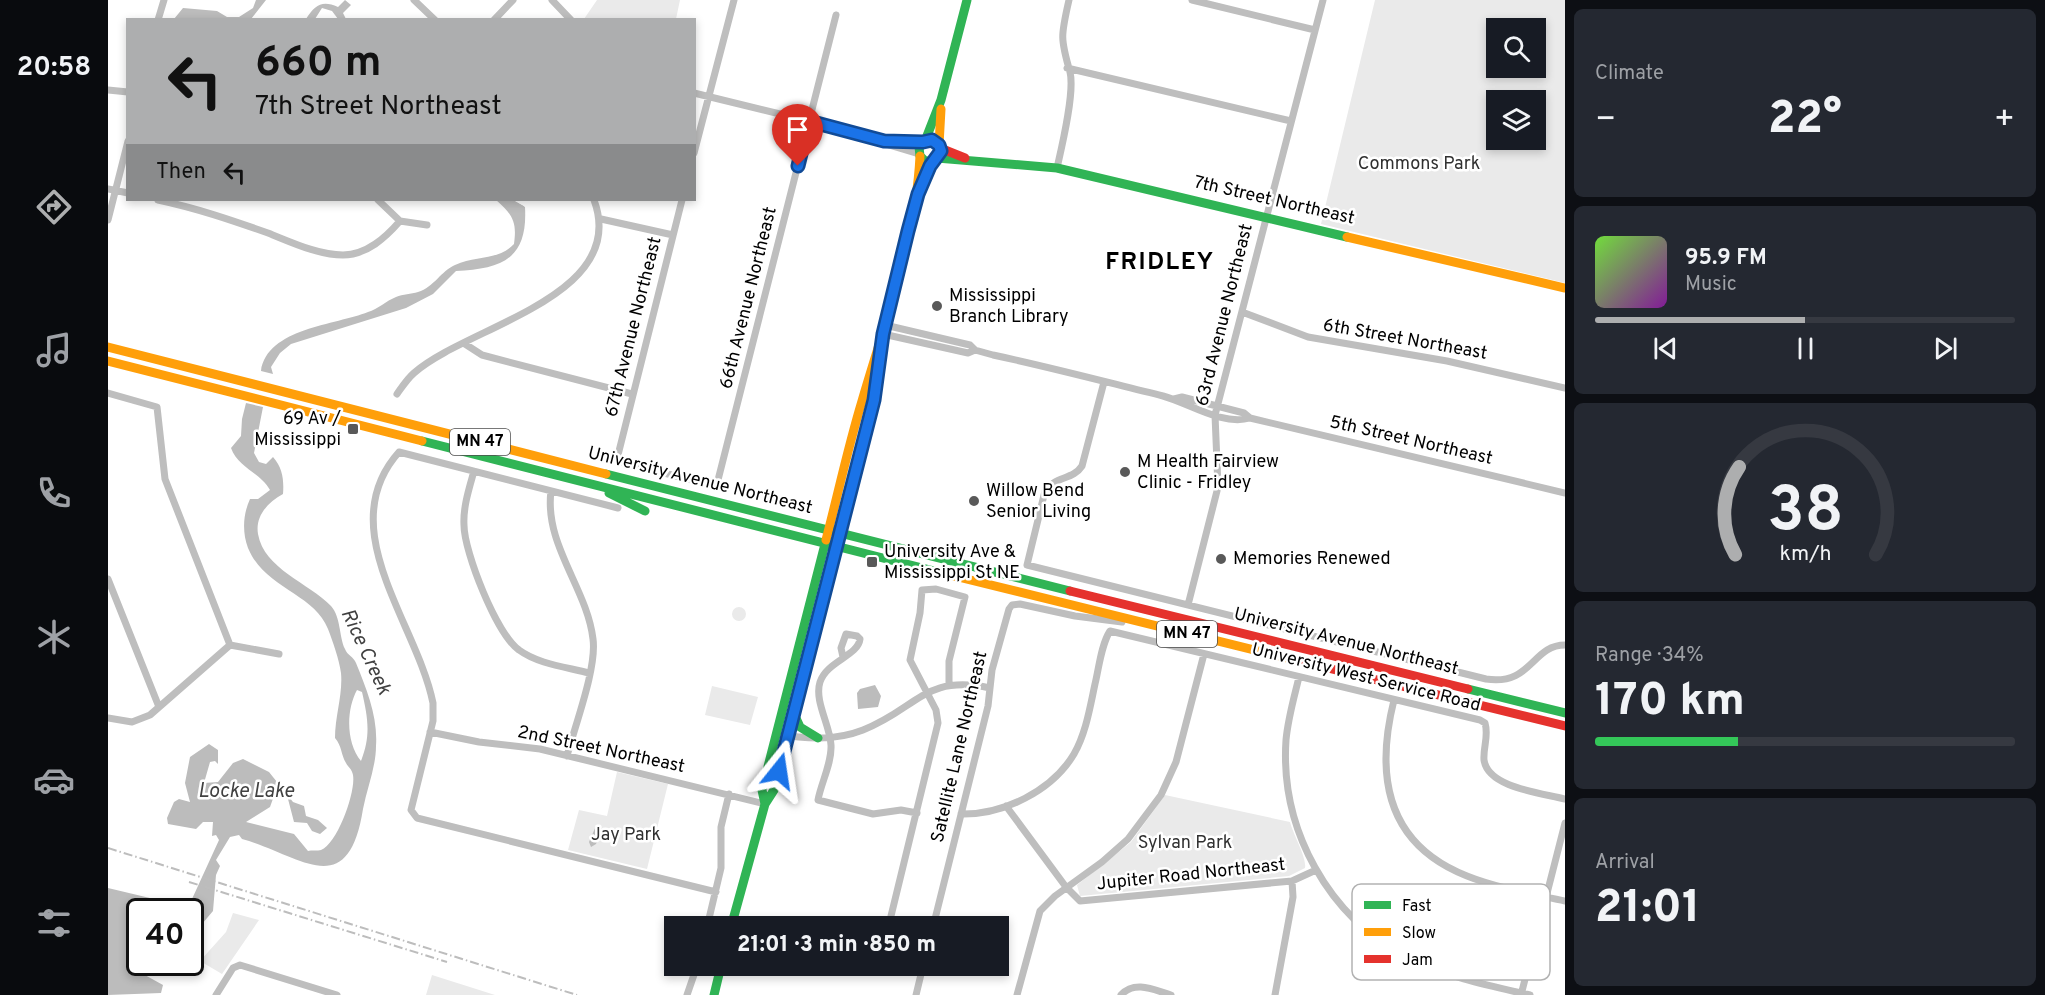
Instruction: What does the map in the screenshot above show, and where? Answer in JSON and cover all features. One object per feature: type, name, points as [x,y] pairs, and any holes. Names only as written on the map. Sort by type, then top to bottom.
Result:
[{"type":"main road","points":[[765,804],[762,790],[776,734],[862,399],[884,330],[918,194],[920,155],[941,100],[967,0]]},
{"type":"main road","points":[[918,194],[936,160],[940,146],[941,100]]},
{"type":"main road","points":[[924,141],[932,140],[940,146]]},
{"type":"main road","name":"7th Street Northeast","points":[[940,146],[973,161]]},
{"type":"main road","points":[[920,155],[928,162],[936,160]]},
{"type":"main road","name":"7th Street Northeast","points":[[936,160],[1057,168],[1565,288]]},
{"type":"main road","points":[[734,916],[765,804],[774,790],[841,534],[874,400],[884,330]]},
{"type":"main road","name":"University Avenue Northeast","points":[[108,347],[828,531],[1565,713]]},
{"type":"main road","name":"University Avenue Northeast","points":[[108,361],[824,544],[1565,726]]},
{"type":"main road","points":[[591,483],[645,511]]},
{"type":"main road","points":[[794,714],[800,728],[819,738]]},
{"type":"main road","points":[[714,995],[719,976]]},
{"type":"street","points":[[414,0],[433,18]]},
{"type":"street","points":[[496,18],[513,0]]},
{"type":"street","points":[[552,0],[569,18]]},
{"type":"street","points":[[696,146],[734,0]]},
{"type":"street","points":[[1057,168],[1068,121],[1070,70],[1067,68],[1061,37],[1069,0]]},
{"type":"street","points":[[1192,0],[1315,30]]},
{"type":"street","name":"63rd Avenue Northeast","points":[[1188,605],[1218,487],[1215,415],[1217,406],[1323,0]]},
{"type":"street","points":[[159,18],[163,3]]},
{"type":"street","name":"66th Avenue Northeast","points":[[619,462],[708,485],[715,484],[836,15]]},
{"type":"street","points":[[1067,68],[1291,121]]},
{"type":"street","points":[[108,90],[126,92]]},
{"type":"street","points":[[696,94],[884,141],[920,155]]},
{"type":"street","points":[[884,141],[924,141]]},
{"type":"street","points":[[108,220],[112,190],[126,147]]},
{"type":"street","points":[[163,201],[198,208],[310,249],[343,255],[363,251],[386,237],[400,221]]},
{"type":"street","points":[[379,201],[400,221],[427,225]]},
{"type":"street","points":[[397,394],[420,369],[551,297],[575,278],[596,250],[601,219],[594,201]]},
{"type":"street","name":"67th Avenue Northeast","points":[[619,462],[617,455],[682,201]]},
{"type":"street","points":[[601,219],[673,236]]},
{"type":"street","name":"6th Street Northeast","points":[[1242,312],[1308,338],[1447,360],[1565,388]]},
{"type":"street","name":"5th Street Northeast","points":[[884,330],[968,353],[975,350],[1174,399],[1182,397],[1244,413],[1250,418],[1565,493]]},
{"type":"street","points":[[465,344],[482,355],[632,394]]},
{"type":"street","points":[[1104,382],[1082,466],[1073,475],[1053,482],[1045,491],[1027,565],[1498,681],[1514,678],[1548,650],[1565,645]]},
{"type":"street","points":[[108,393],[157,407],[165,479],[230,645]]},
{"type":"street","name":"5th Street Northeast","points":[[1174,399],[1180,405],[1215,415],[1242,420],[1250,418]]},
{"type":"street","points":[[618,508],[399,452],[378,490],[372,513],[372,537],[431,694],[433,713],[430,732],[411,807],[412,814],[417,818],[716,892]]},
{"type":"street","points":[[474,471],[465,504],[464,537],[498,626],[511,644],[528,655],[589,673]]},
{"type":"street","points":[[551,491],[552,524],[593,636],[594,647],[567,756]]},
{"type":"street","points":[[108,579],[159,707]]},
{"type":"street","points":[[891,916],[938,723],[936,710],[910,660],[920,613],[922,590],[936,589],[965,597],[949,660],[949,684]]},
{"type":"street","name":"Satellite Lane Northeast","points":[[936,916],[988,706],[992,670],[1009,609],[1016,604],[1075,616],[1146,624]]},
{"type":"street","name":"University West Service Road","points":[[1006,806],[1044,786],[1065,766],[1074,753],[1085,727],[1110,631],[1485,723],[1487,735],[1484,759],[1490,774],[1503,783],[1565,799]]},
{"type":"street","points":[[230,645],[279,654]]},
{"type":"street","points":[[108,718],[132,722],[150,715],[230,645]]},
{"type":"street","points":[[1017,995],[1037,917],[1046,904],[1102,862],[1128,839],[1161,795],[1176,762],[1204,654]]},
{"type":"street","points":[[843,657],[825,671],[818,689],[830,738],[830,759],[818,800],[873,814],[901,810],[917,813]]},
{"type":"street","points":[[1299,677],[1286,738],[1286,776],[1298,831],[1316,870],[1352,915]]},
{"type":"street","points":[[776,734],[830,738],[864,730],[927,693],[949,684],[990,688]]},
{"type":"street","points":[[1394,700],[1386,738],[1384,770],[1392,803],[1405,829],[1426,852],[1454,871],[1500,884]]},
{"type":"street","name":"2nd Street Northeast","points":[[430,732],[567,756],[765,804]]},
{"type":"street","points":[[710,916],[721,868],[721,827],[729,794]]},
{"type":"street","points":[[961,814],[976,814],[1006,806]]},
{"type":"street","name":"Jupiter Road Northeast","points":[[1006,806],[1066,887],[1080,901],[1292,881],[1316,870]]},
{"type":"street","points":[[1549,884],[1565,823]]},
{"type":"street","points":[[1275,995],[1293,897],[1292,881]]},
{"type":"street","points":[[1550,898],[1565,901]]},
{"type":"street","points":[[216,995],[233,968],[240,965],[323,993],[337,995]]},
{"type":"street","points":[[687,995],[694,976]]},
{"type":"street","points":[[916,995],[921,976]]},
{"type":"street","points":[[1473,980],[1530,995]]},
{"type":"street","points":[[1121,995],[1132,987],[1139,986],[1171,995]]},
{"type":"green space","points":[[597,0],[680,0],[676,18],[585,18]]},
{"type":"green space","name":"Commons Park","points":[[1375,0],[1565,0],[1565,283],[1321,224]]},
{"type":"green space","points":[[739,607],[744,609],[746,614],[744,619],[739,621],[734,619],[732,614],[734,609]]},
{"type":"green space","points":[[712,686],[758,697],[750,725],[705,715]]},
{"type":"green space","name":"Jay Park","points":[[617,772],[668,784],[647,869],[568,850],[579,810],[607,816]]},
{"type":"green space","name":"Sylvan Park","points":[[1165,795],[1290,822],[1304,858],[1305,868],[1289,876],[1080,896],[1077,885],[1131,842]]},
{"type":"green space","points":[[233,913],[259,920],[222,974],[204,963],[204,957],[226,932]]},
{"type":"green space","points":[[432,975],[495,995],[426,995]]},
{"type":"water","points":[[256,0],[266,0],[252,18],[175,18],[183,8],[217,11],[227,17],[239,17],[253,8]]},
{"type":"water","points":[[345,0],[351,5],[343,13],[346,18],[337,18],[332,11],[322,8],[316,18],[307,18],[319,5],[328,4],[338,7]]},
{"type":"water","points":[[497,201],[515,201],[525,207],[522,239],[517,250],[509,258],[487,267],[456,271],[433,294],[406,308],[291,344],[280,353],[271,367],[273,374],[261,371],[266,357],[276,345],[289,337],[305,330],[372,311],[396,297],[424,290],[455,265],[501,253],[508,249],[514,244],[515,230],[506,210]]},
{"type":"water","name":"Locke Lake","points":[[246,403],[263,407],[254,453],[259,462],[266,464],[273,457],[281,470],[283,494],[264,510],[259,521],[258,534],[269,557],[288,574],[322,598],[334,611],[343,644],[354,659],[368,693],[375,725],[376,754],[356,838],[346,856],[333,864],[319,866],[302,862],[242,839],[239,835],[230,837],[216,860],[220,866],[216,875],[213,911],[204,922],[204,898],[192,898],[219,840],[216,835],[212,836],[213,822],[203,822],[196,829],[168,824],[167,818],[174,802],[179,799],[190,802],[185,783],[190,757],[209,744],[218,750],[218,764],[215,761],[210,762],[204,783],[218,782],[233,763],[243,759],[269,772],[293,802],[304,806],[306,816],[318,820],[327,828],[320,834],[312,831],[307,823],[294,822],[288,799],[275,793],[270,807],[246,822],[294,834],[308,851],[321,850],[334,838],[349,804],[353,783],[352,773],[335,738],[341,673],[328,629],[312,607],[266,573],[256,562],[246,542],[244,523],[250,499],[258,499],[270,490],[234,455],[231,448],[241,436]],"holes":[[[357,690],[362,692],[368,727],[361,761],[352,745],[349,726],[351,707]]]},
{"type":"water","points":[[875,685],[881,696],[878,707],[858,709],[857,693],[860,689]]},
{"type":"water","points":[[596,826],[603,829],[596,844],[591,847],[589,842]]},
{"type":"water","points":[[108,888],[150,898],[126,898],[126,976],[147,976],[163,985],[161,993],[108,995]]},
{"type":"waterway","name":"Rice Creek","points":[[512,201],[523,207]]},
{"type":"railway","points":[[108,848],[577,995]]},
{"type":"railway","points":[[189,882],[447,962]]},
{"type":"traffic: fast","points":[[925,141],[941,100],[967,0]]},
{"type":"traffic: fast","points":[[919,192],[930,166],[940,154],[937,143],[925,141],[919,147],[920,156],[925,161],[934,161]]},
{"type":"traffic: fast","points":[[937,158],[1057,168],[1347,237]]},
{"type":"traffic: fast","points":[[734,916],[765,804],[774,790],[789,736],[866,430]]},
{"type":"traffic: fast","points":[[422,441],[942,573]]},
{"type":"traffic: fast","points":[[606,474],[1070,591]]},
{"type":"traffic: fast","points":[[609,493],[645,511]]},
{"type":"traffic: fast","points":[[765,804],[762,790],[826,540]]},
{"type":"traffic: fast","points":[[1468,689],[1565,713]]},
{"type":"traffic: fast","points":[[794,714],[800,727],[818,738]]},
{"type":"traffic: fast","points":[[714,995],[719,976]]},
{"type":"traffic: slow","points":[[939,145],[941,109]]},
{"type":"traffic: slow","points":[[826,540],[857,418],[906,249],[920,156]]},
{"type":"traffic: slow","points":[[1347,237],[1565,288]]},
{"type":"traffic: slow","points":[[108,347],[606,474]]},
{"type":"traffic: slow","points":[[866,430],[880,356]]},
{"type":"traffic: slow","points":[[108,361],[422,441]]},
{"type":"traffic: slow","points":[[942,573],[1291,659]]},
{"type":"traffic: jam","points":[[940,148],[965,158]]},
{"type":"traffic: jam","points":[[1070,591],[1468,689]]},
{"type":"traffic: jam","points":[[1291,659],[1565,726]]},
{"type":"place","name":"Mississippi Branch Library","points":[[937,306]]},
{"type":"place","name":"69 Av / Mississippi","points":[[353,429]]},
{"type":"place","name":"M Health Fairview Clinic - Fridley","points":[[1125,472]]},
{"type":"place","name":"Willow Bend Senior Living","points":[[974,501]]},
{"type":"place","name":"Memories Renewed","points":[[1221,559]]},
{"type":"place","name":"University Ave & Mississippi St NE","points":[[872,562]]},
{"type":"district","name":"FRIDLEY","points":[[1160,263]]},
{"type":"route","points":[[779,771],[874,400],[883,334],[908,231],[918,194],[930,166],[941,151],[937,142],[932,140],[923,142],[884,141],[809,121],[798,166]]}]
